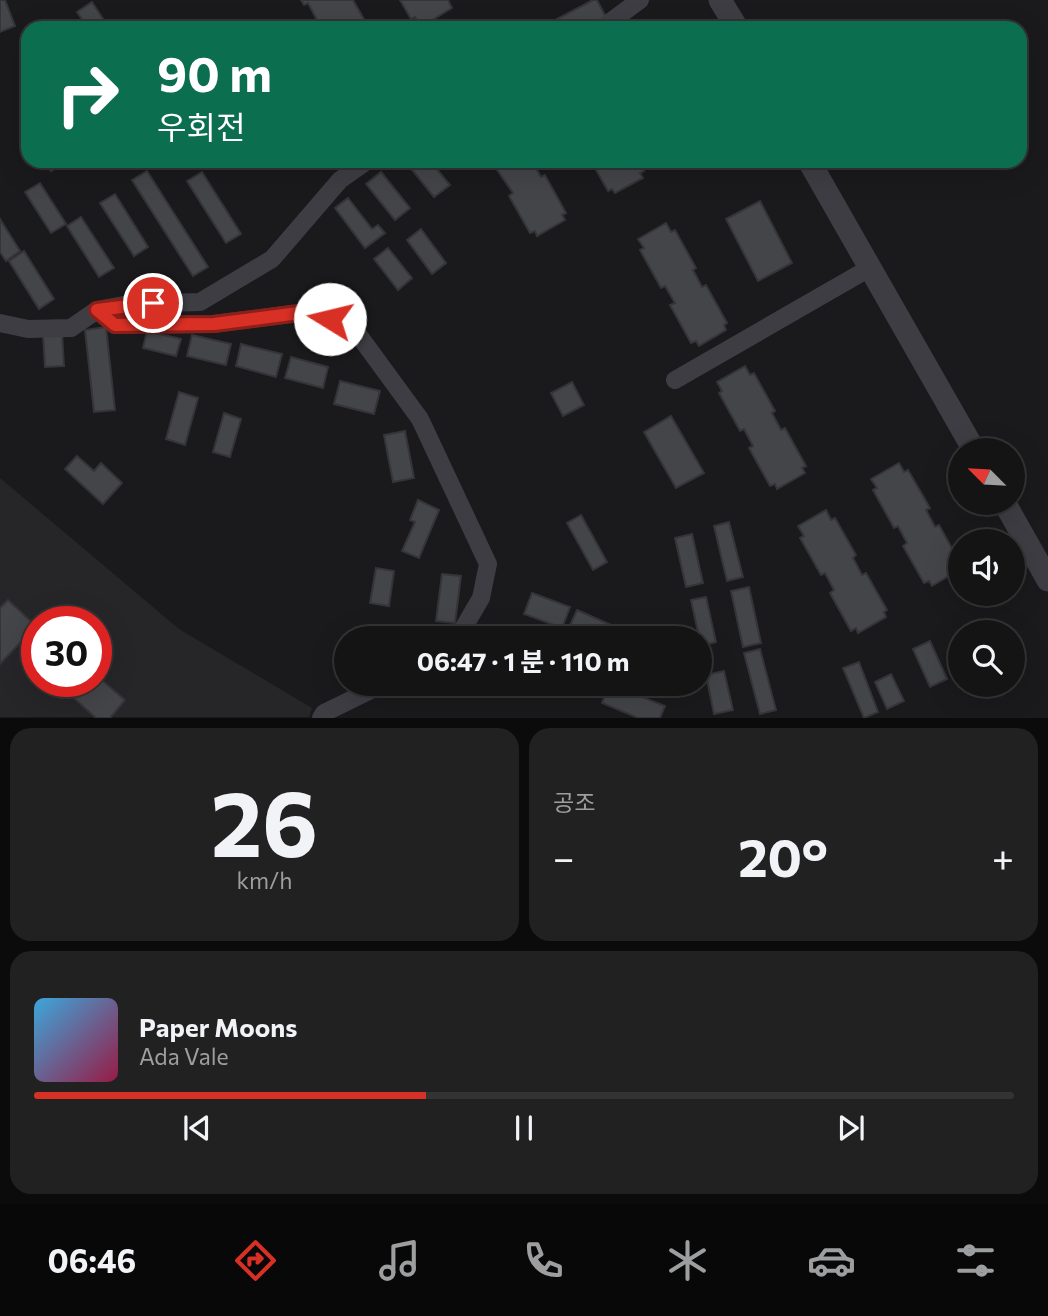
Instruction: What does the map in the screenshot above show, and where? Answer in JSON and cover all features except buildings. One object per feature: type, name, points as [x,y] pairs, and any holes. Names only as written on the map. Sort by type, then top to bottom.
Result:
[{"type":"street","points":[[612,21],[640,0]]},
{"type":"street","points":[[720,0],[733,21]]},
{"type":"street","points":[[0,323],[28,329],[71,328],[97,310],[129,304],[200,302],[271,258],[340,180],[357,168]]},
{"type":"street","points":[[813,168],[868,270],[967,438]]},
{"type":"street","points":[[675,380],[868,270]]},
{"type":"street","points":[[97,310],[115,325],[214,324],[307,312],[352,326],[420,419],[488,564],[481,598],[465,626]]},
{"type":"street","points":[[1011,515],[1048,580]]},
{"type":"street","points":[[321,718],[324,713],[359,696]]},
{"type":"shaded area","points":[[0,478],[179,629],[312,708],[309,717],[0,717]]},
{"type":"route","points":[[153,303],[97,310],[115,325],[214,324],[307,312],[330,319]]}]
